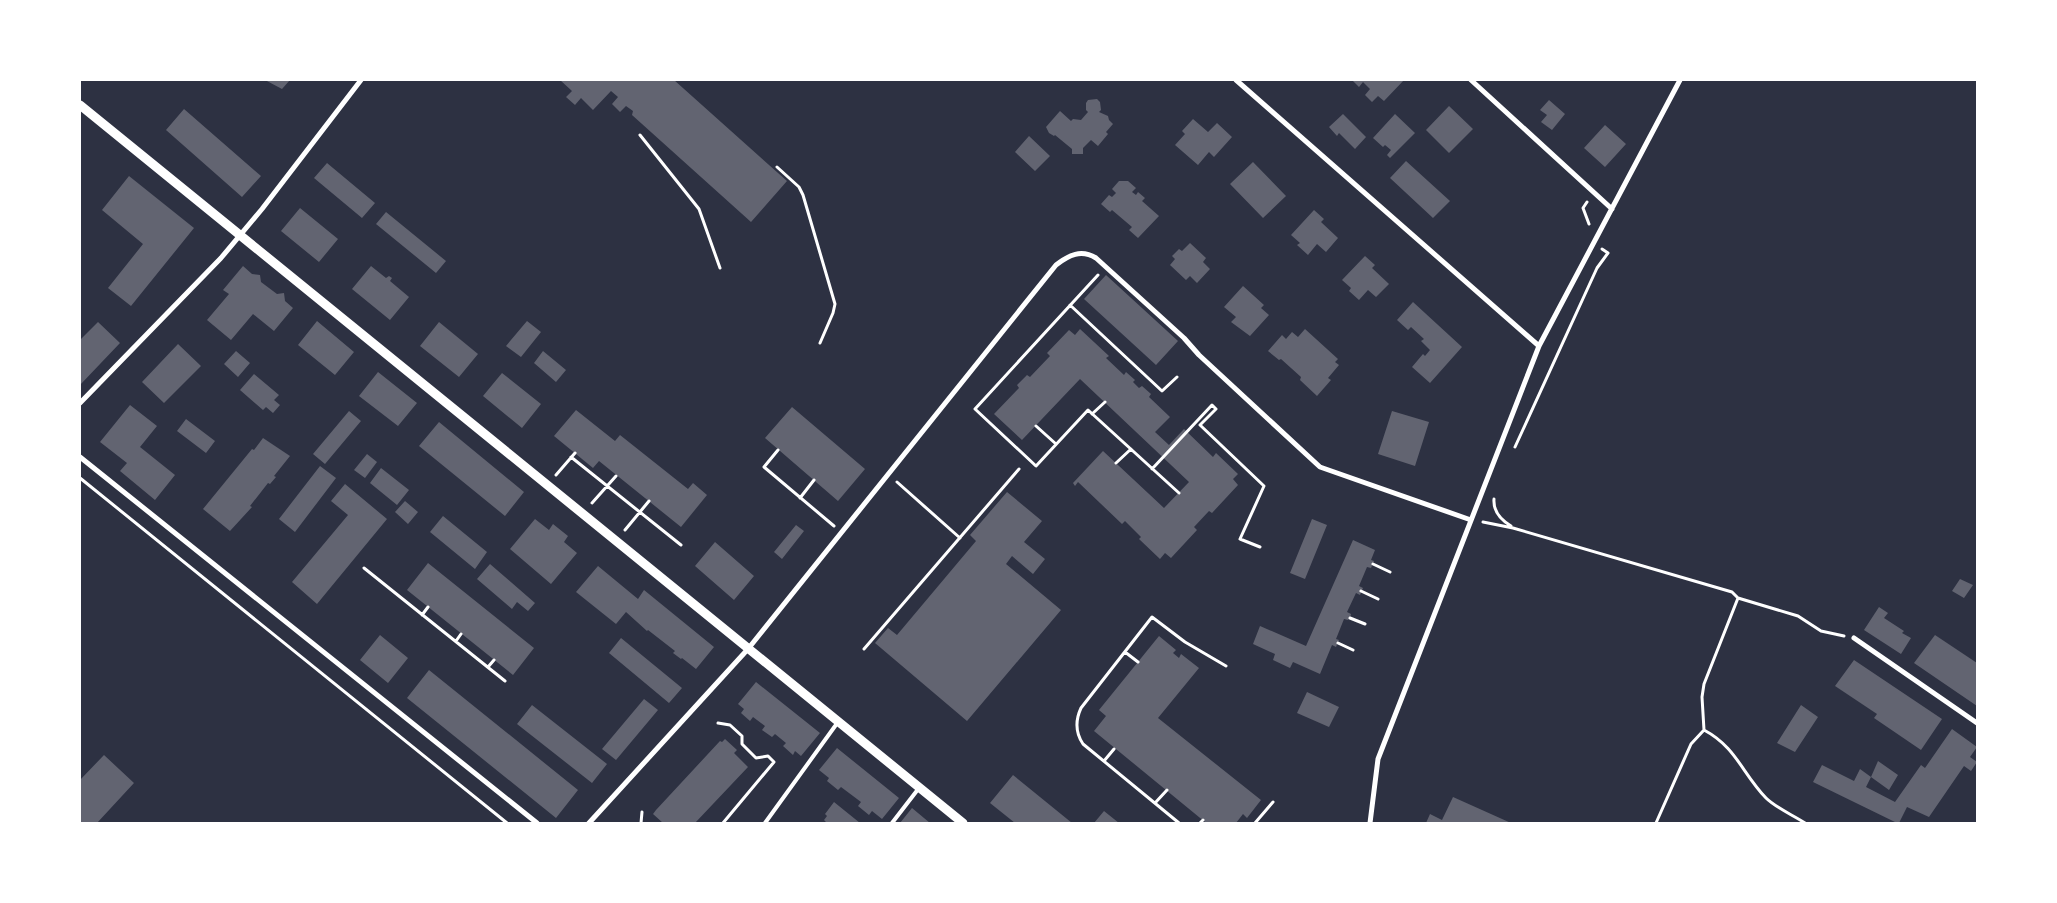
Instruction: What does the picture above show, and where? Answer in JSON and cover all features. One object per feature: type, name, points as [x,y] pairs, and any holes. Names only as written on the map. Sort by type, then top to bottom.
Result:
[{"type":"street","points":[[80,403],[221,258],[262,209],[361,80]]},
{"type":"street","points":[[1236,80],[1538,346]]},
{"type":"street","points":[[1471,80],[1612,209]]},
{"type":"street","points":[[1370,823],[1378,759],[1538,346],[1680,80]]},
{"type":"street","points":[[80,105],[963,823]]},
{"type":"street","points":[[589,823],[748,649],[1056,265],[1066,257],[1082,254],[1090,255],[1105,267],[1184,338],[1199,355],[1320,467],[1471,520]]},
{"type":"street","points":[[80,457],[537,823]]},
{"type":"street","points":[[1854,638],[1977,723]]},
{"type":"lane","points":[[765,823],[838,722]]},
{"type":"lane","points":[[892,823],[920,788]]},
{"type":"path","points":[[640,135],[699,210],[720,268]]},
{"type":"path","points":[[777,167],[799,187],[803,195],[835,304],[820,343]]},
{"type":"path","points":[[1512,454],[1597,268],[1608,253],[1585,239],[1589,224],[1583,208],[1595,193]]},
{"type":"path","points":[[1105,267],[975,409],[1036,466],[1088,410],[1179,492]]},
{"type":"path","points":[[1070,305],[1162,391],[1177,377]]},
{"type":"path","points":[[1092,414],[1104,402]]},
{"type":"path","points":[[1152,469],[1212,405],[1216,409],[1200,425],[1264,486],[1240,539],[1260,547]]},
{"type":"path","points":[[1036,426],[1056,444]]},
{"type":"path","points":[[1116,463],[1131,449]]},
{"type":"path","points":[[778,450],[764,467],[842,533]]},
{"type":"path","points":[[554,478],[575,453]]},
{"type":"path","points":[[571,458],[680,545]]},
{"type":"path","points":[[864,649],[1019,469]]},
{"type":"path","points":[[888,475],[960,538]]},
{"type":"path","points":[[590,506],[616,476]]},
{"type":"path","points":[[80,478],[507,823]]},
{"type":"path","points":[[800,498],[814,480]]},
{"type":"path","points":[[1498,490],[1494,498],[1494,507],[1504,522],[1513,528]]},
{"type":"path","points":[[623,533],[649,501]]},
{"type":"path","points":[[1471,520],[1513,528],[1732,592],[1738,598],[1798,616],[1821,631],[1854,638]]},
{"type":"path","points":[[1373,564],[1390,572]]},
{"type":"path","points":[[364,568],[505,681]]},
{"type":"path","points":[[1361,591],[1378,598]]},
{"type":"path","points":[[1656,823],[1691,744],[1704,730],[1702,697],[1704,684],[1738,598]]},
{"type":"path","points":[[422,614],[428,607]]},
{"type":"path","points":[[1179,823],[1083,744],[1076,722],[1081,708],[1152,617],[1185,642],[1226,666]]},
{"type":"path","points":[[1350,618],[1365,624]]},
{"type":"path","points":[[456,641],[461,634]]},
{"type":"path","points":[[1338,643],[1353,650]]},
{"type":"path","points":[[1125,652],[1138,662]]},
{"type":"path","points":[[487,667],[494,660]]},
{"type":"path","points":[[718,723],[730,725],[742,736],[742,744],[756,758],[768,756],[774,762],[723,823]]},
{"type":"path","points":[[1704,730],[1725,744],[1768,800],[1805,823]]},
{"type":"path","points":[[1104,761],[1114,749]]},
{"type":"path","points":[[1155,803],[1167,790]]},
{"type":"path","points":[[1255,823],[1272,802]]},
{"type":"path","points":[[641,823],[642,812]]},
{"type":"building","points":[[265,80],[290,80],[282,89]]},
{"type":"building","points":[[560,80],[674,80],[787,181],[751,222],[632,115],[633,111],[626,106],[620,112],[612,104],[618,97],[611,91],[593,110],[581,98],[575,105],[566,97],[572,91]]},
{"type":"building","points":[[1352,80],[1404,80],[1384,101],[1378,96],[1372,102],[1365,95],[1370,89],[1363,82],[1359,87]]},
{"type":"building","points":[[1097,99],[1100,102],[1101,110],[1099,112],[1108,116],[1113,124],[1106,132],[1108,134],[1098,146],[1091,140],[1083,148],[1083,154],[1072,154],[1072,149],[1055,135],[1049,133],[1046,127],[1060,111],[1071,121],[1073,119],[1081,120],[1088,112],[1086,110],[1086,103],[1088,100]]},
{"type":"building","points":[[1549,100],[1565,114],[1552,130],[1541,122],[1547,115],[1540,110]]},
{"type":"building","points":[[1449,106],[1473,129],[1449,153],[1426,130]]},
{"type":"building","points":[[184,109],[261,176],[242,197],[166,130]]},
{"type":"building","points":[[1343,114],[1366,137],[1355,149],[1339,133],[1337,136],[1329,127]]},
{"type":"building","points":[[1395,114],[1415,133],[1390,158],[1387,155],[1391,150],[1385,145],[1383,147],[1373,138]]},
{"type":"building","points":[[1193,119],[1208,132],[1217,123],[1232,137],[1214,157],[1209,152],[1198,165],[1175,145],[1185,134],[1182,131]]},
{"type":"building","points":[[1605,125],[1626,144],[1605,167],[1584,148]]},
{"type":"building","points":[[1029,136],[1050,156],[1035,171],[1015,152]]},
{"type":"building","points":[[1406,161],[1450,201],[1433,218],[1390,178]]},
{"type":"building","points":[[1253,162],[1286,196],[1263,218],[1230,184]]},
{"type":"building","points":[[327,163],[375,203],[362,218],[314,178]]},
{"type":"building","points":[[129,176],[194,228],[131,306],[108,288],[143,244],[102,210]]},
{"type":"building","points":[[1119,181],[1128,181],[1136,188],[1132,192],[1136,195],[1138,192],[1145,198],[1142,201],[1159,216],[1138,238],[1129,230],[1132,227],[1112,210],[1110,212],[1101,204],[1109,195],[1112,197],[1116,193],[1112,189]]},
{"type":"building","points":[[300,208],[338,239],[319,262],[281,231]]},
{"type":"building","points":[[1314,210],[1324,219],[1321,222],[1338,238],[1326,252],[1317,244],[1308,255],[1297,245],[1300,243],[1291,235]]},
{"type":"building","points":[[386,212],[446,261],[436,273],[376,224]]},
{"type":"building","points":[[1190,243],[1206,258],[1203,262],[1210,269],[1197,283],[1190,276],[1186,280],[1170,265],[1175,259],[1172,256],[1179,249],[1182,251]]},
{"type":"building","points":[[1365,256],[1375,265],[1372,268],[1389,284],[1376,297],[1368,290],[1359,300],[1349,291],[1351,288],[1342,280]]},
{"type":"building","points":[[243,266],[252,274],[260,275],[261,282],[277,294],[284,293],[285,301],[293,308],[274,331],[253,314],[231,340],[207,320],[229,294],[223,290]]},
{"type":"building","points":[[371,266],[386,278],[389,276],[392,278],[390,281],[409,297],[390,320],[352,289]]},
{"type":"building","points":[[1106,275],[1178,341],[1156,365],[1084,299]]},
{"type":"building","points":[[1243,286],[1264,305],[1261,308],[1269,315],[1250,336],[1231,322],[1236,317],[1224,307]]},
{"type":"building","points":[[1413,302],[1462,347],[1430,383],[1412,367],[1423,354],[1425,356],[1430,350],[1421,341],[1424,339],[1411,327],[1408,330],[1397,320]]},
{"type":"building","points":[[317,321],[354,352],[335,375],[298,345]]},
{"type":"building","points":[[527,321],[541,332],[521,357],[506,346]]},
{"type":"building","points":[[98,322],[120,343],[80,385],[80,340]]},
{"type":"building","points":[[439,322],[478,354],[459,377],[420,346]]},
{"type":"building","points":[[1080,329],[1109,356],[1106,358],[1124,375],[1126,372],[1135,380],[1133,382],[1139,388],[1142,386],[1151,394],[1149,397],[1170,417],[1155,432],[1169,445],[1184,429],[1213,457],[1216,453],[1238,474],[1233,479],[1238,485],[1212,513],[1209,511],[1194,527],[1197,530],[1171,558],[1165,553],[1160,559],[1139,539],[1141,537],[1125,521],[1122,524],[1078,482],[1075,486],[1073,483],[1103,451],[1164,508],[1189,482],[1080,379],[1022,440],[994,414],[1019,388],[1017,385],[1027,375],[1030,377],[1050,356],[1047,353],[1069,330],[1075,335]]},
{"type":"building","points":[[1305,329],[1338,359],[1335,362],[1339,365],[1328,378],[1331,380],[1317,396],[1300,380],[1301,377],[1281,359],[1279,360],[1268,351],[1282,335],[1286,339],[1292,332],[1298,337]]},
{"type":"building","points":[[178,344],[201,366],[164,403],[142,382]]},
{"type":"building","points":[[236,351],[250,363],[238,377],[224,364]]},
{"type":"building","points":[[543,351],[566,370],[556,382],[534,363]]},
{"type":"building","points":[[378,372],[417,403],[398,426],[359,396]]},
{"type":"building","points":[[502,373],[541,404],[522,428],[483,396]]},
{"type":"building","points":[[254,374],[279,395],[274,400],[280,405],[273,413],[266,407],[263,410],[240,390]]},
{"type":"building","points":[[130,405],[157,426],[140,447],[175,475],[155,500],[120,471],[127,463],[100,442]]},
{"type":"building","points":[[792,407],[865,469],[838,501],[765,438]]},
{"type":"building","points":[[576,410],[615,441],[620,435],[688,489],[693,483],[707,495],[681,527],[599,461],[593,468],[554,436]]},
{"type":"building","points":[[349,411],[361,421],[325,464],[313,454]]},
{"type":"building","points":[[1392,411],[1429,422],[1415,466],[1378,454]]},
{"type":"building","points":[[186,419],[215,441],[206,453],[177,431]]},
{"type":"building","points":[[439,422],[524,492],[505,516],[419,446]]},
{"type":"building","points":[[263,438],[290,456],[274,476],[276,477],[270,484],[268,483],[250,506],[252,507],[230,531],[203,509]]},
{"type":"building","points":[[367,454],[377,462],[365,478],[354,470]]},
{"type":"building","points":[[320,466],[336,478],[295,532],[279,519]]},
{"type":"building","points":[[381,468],[409,490],[397,505],[370,483]]},
{"type":"building","points":[[345,484],[387,519],[317,604],[292,582],[348,515],[331,501]]},
{"type":"building","points":[[1007,492],[1042,521],[1024,542],[1045,559],[1033,574],[1012,556],[1006,564],[1061,610],[967,721],[875,643],[888,628],[897,635],[976,541],[970,535]]},
{"type":"building","points":[[405,501],[418,512],[408,524],[395,512]]},
{"type":"building","points":[[443,516],[487,552],[475,569],[430,532]]},
{"type":"building","points":[[535,519],[549,530],[553,524],[568,536],[564,542],[577,553],[551,584],[510,549]]},
{"type":"building","points":[[1312,519],[1327,525],[1305,579],[1290,573]]},
{"type":"building","points":[[796,525],[804,531],[782,559],[774,552]]},
{"type":"building","points":[[1353,540],[1375,550],[1371,560],[1374,561],[1371,568],[1367,567],[1359,586],[1363,588],[1360,595],[1356,593],[1347,612],[1351,614],[1350,618],[1348,620],[1344,619],[1336,639],[1339,640],[1336,647],[1332,645],[1320,674],[1293,662],[1290,668],[1273,660],[1275,654],[1253,644],[1260,626],[1306,646]]},
{"type":"building","points":[[715,542],[754,576],[734,600],[695,566]]},
{"type":"building","points":[[428,563],[534,648],[513,675],[407,590]]},
{"type":"building","points":[[490,564],[535,603],[528,611],[517,602],[512,609],[477,579]]},
{"type":"building","points":[[598,566],[638,599],[644,590],[714,647],[696,669],[673,653],[675,651],[647,631],[626,612],[616,624],[576,592]]},
{"type":"building","points":[[1960,579],[1973,585],[1964,598],[1952,591]]},
{"type":"building","points":[[1879,607],[1888,613],[1884,618],[1911,638],[1901,654],[1864,630]]},
{"type":"building","points":[[380,635],[408,658],[388,683],[360,660]]},
{"type":"building","points":[[1935,635],[1977,663],[1977,706],[1914,663]]},
{"type":"building","points":[[1159,636],[1176,650],[1173,653],[1179,658],[1181,654],[1199,668],[1158,718],[1261,800],[1247,818],[1243,814],[1236,823],[1205,822],[1094,731],[1106,716],[1099,710]]},
{"type":"building","points":[[621,638],[682,688],[669,703],[609,653]]},
{"type":"building","points":[[1854,660],[1942,719],[1921,750],[1874,718],[1877,714],[1835,686]]},
{"type":"building","points":[[429,670],[578,790],[556,818],[407,698]]},
{"type":"building","points":[[756,682],[820,733],[801,756],[795,751],[793,755],[783,746],[786,743],[775,734],[772,737],[762,730],[765,726],[753,717],[750,721],[741,713],[744,709],[738,704]]},
{"type":"building","points":[[1307,692],[1339,707],[1329,727],[1297,713]]},
{"type":"building","points":[[644,699],[658,710],[616,760],[602,749]]},
{"type":"building","points":[[532,705],[607,764],[592,783],[517,724]]},
{"type":"building","points":[[1801,705],[1818,717],[1795,752],[1777,743]]},
{"type":"building","points":[[1952,729],[1977,747],[1970,757],[1977,762],[1971,771],[1964,766],[1929,817],[1907,807],[1899,823],[1897,823],[1813,782],[1822,765],[1854,781],[1860,769],[1871,777],[1866,787],[1895,802],[1921,765],[1925,768]]},
{"type":"building","points":[[725,739],[737,750],[734,753],[748,767],[695,823],[663,823],[653,814],[720,741],[722,742]]},
{"type":"building","points":[[837,748],[899,798],[882,819],[872,811],[869,815],[858,806],[861,802],[841,787],[838,790],[827,781],[829,778],[819,770]]},
{"type":"building","points":[[104,755],[134,783],[97,823],[80,823],[80,780]]},
{"type":"building","points":[[1878,761],[1898,775],[1889,790],[1871,777]]},
{"type":"building","points":[[1013,775],[1072,823],[1015,823],[990,803]]},
{"type":"building","points":[[1453,797],[1511,823],[1426,823],[1430,814],[1442,820]]},
{"type":"building","points":[[834,802],[860,823],[827,823],[824,820],[827,816],[825,814]]},
{"type":"building","points":[[912,808],[930,823],[900,823]]},
{"type":"building","points":[[1104,811],[1119,823],[1094,823]]}]
